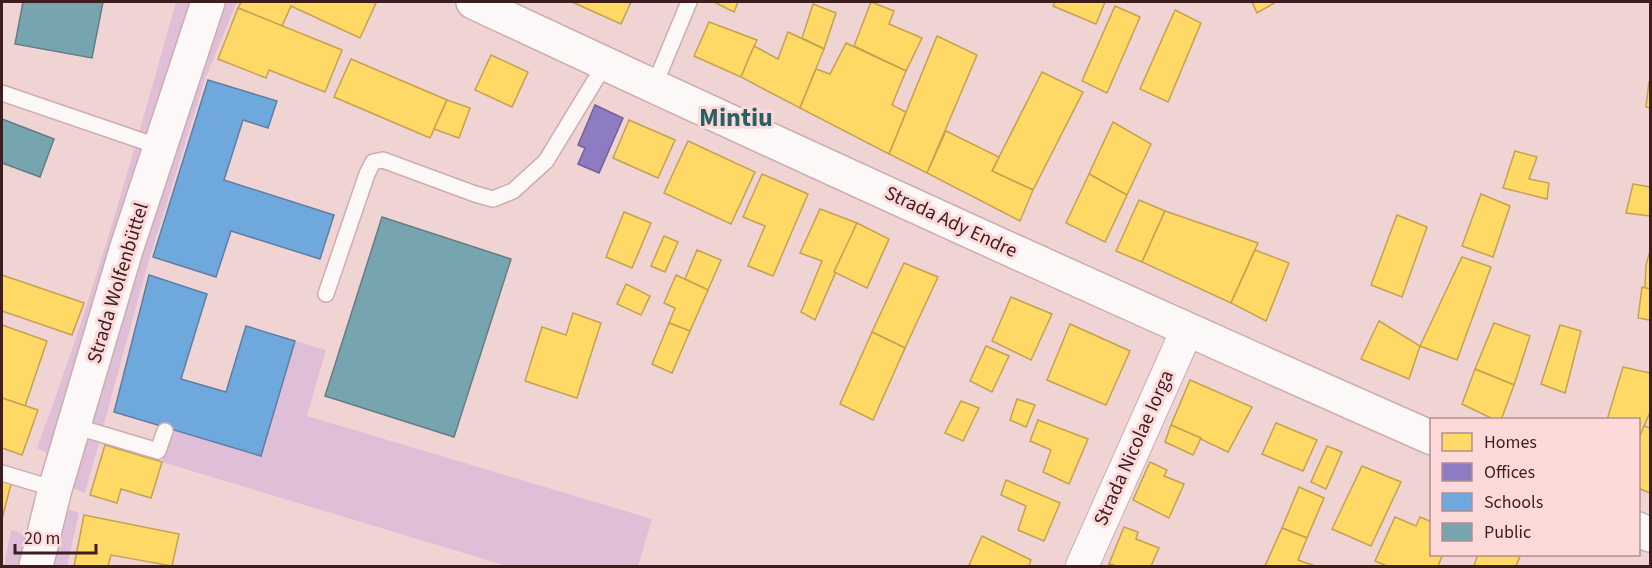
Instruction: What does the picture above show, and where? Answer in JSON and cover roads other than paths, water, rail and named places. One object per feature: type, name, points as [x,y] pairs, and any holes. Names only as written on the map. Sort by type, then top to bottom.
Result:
[{"type":"main road","name":"Strada Wolfenbüttel","points":[[36,567],[55,489],[126,250],[208,2]]},
{"type":"main road","name":"Strada Ady Endre","points":[[473,2],[1187,330],[1430,438]]},
{"type":"street","name":"Strada Nicolae Iorga","points":[[1082,567],[1187,330]]},
{"type":"lane","points":[[654,86],[689,2]]},
{"type":"lane","points":[[326,294],[373,162],[383,160],[493,199],[513,191],[546,161],[605,64]]},
{"type":"lane","points":[[2,93],[160,147]]},
{"type":"lane","points":[[74,426],[159,451],[165,431]]},
{"type":"lane","points":[[2,473],[55,489]]},
{"type":"district","name":"Mintiu","points":[[736,117]]}]
